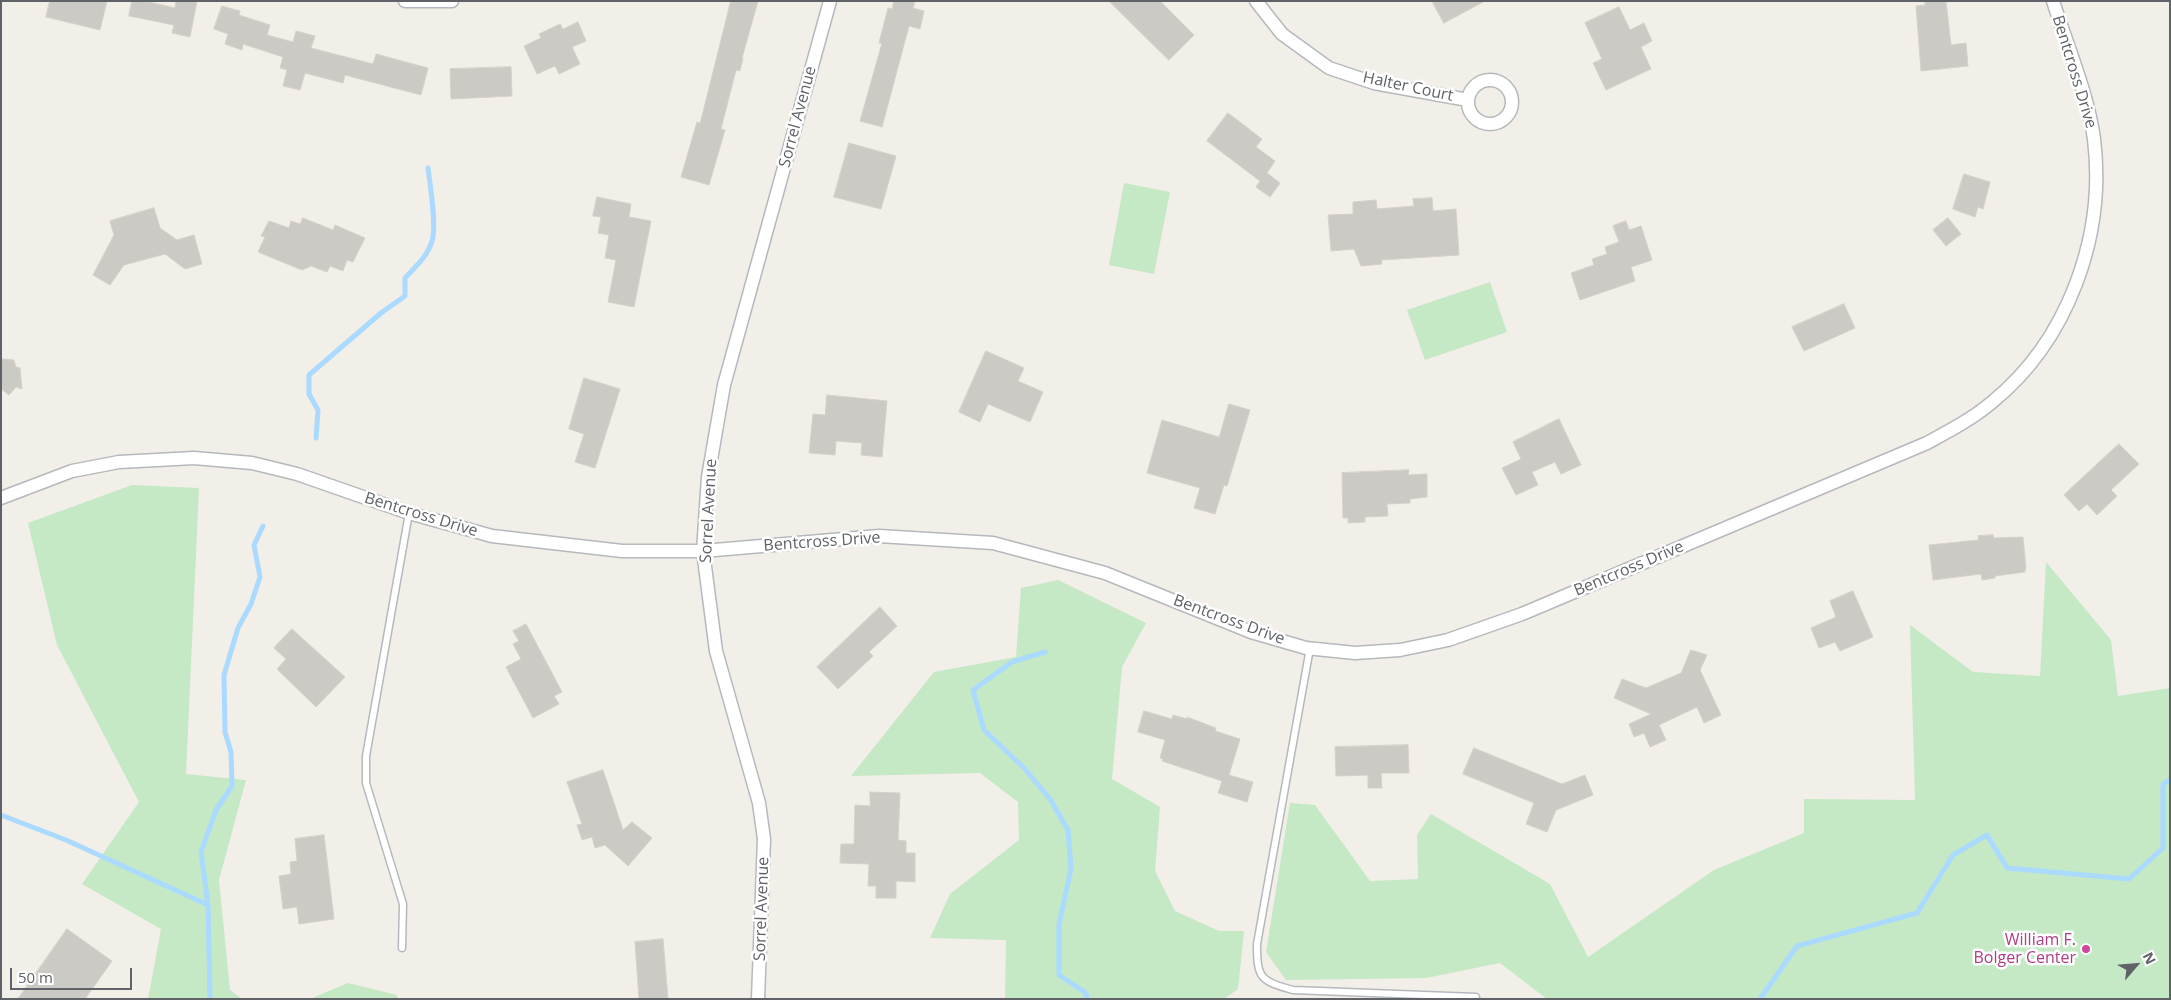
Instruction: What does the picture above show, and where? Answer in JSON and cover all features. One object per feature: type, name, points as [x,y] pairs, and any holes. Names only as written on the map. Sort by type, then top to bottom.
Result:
[{"type":"street","points":[[405,1],[452,1]]},
{"type":"street","name":"Sorrel Avenue","points":[[758,999],[764,839],[759,803],[716,651],[704,551],[708,477],[724,385],[830,1]]},
{"type":"street","name":"Halter Court","points":[[1256,1],[1282,34],[1329,68],[1374,83],[1468,100]]},
{"type":"street","name":"Bentcross Drive","points":[[1,498],[72,471],[119,462],[194,458],[252,463],[297,474],[409,513],[492,536],[622,551],[704,551],[879,536],[993,543],[1105,573],[1251,632],[1310,648],[1355,653],[1400,650],[1448,640],[1535,608],[1927,443],[1965,422],[1991,403],[2017,379],[2043,346],[2072,297],[2090,239],[2097,183],[2094,138],[2083,94],[2053,1]]},
{"type":"lane","points":[[402,948],[403,904],[366,783],[366,756],[409,513]]},
{"type":"lane","points":[[1310,648],[1257,944],[1257,963],[1262,976],[1270,984],[1293,990],[1476,998]]},
{"type":"green space","points":[[1124,183],[1170,192],[1154,274],[1109,265]]},
{"type":"green space","points":[[1490,282],[1507,332],[1425,360],[1407,310]]},
{"type":"green space","points":[[132,485],[199,488],[186,774],[246,780],[219,880],[230,990],[242,999],[148,999],[161,929],[82,884],[139,802],[57,645],[28,523]]},
{"type":"green space","points":[[2046,562],[2111,640],[2118,696],[2170,688],[2170,999],[1547,999],[1500,963],[1426,978],[1286,980],[1266,952],[1290,803],[1315,805],[1370,881],[1418,879],[1417,835],[1431,814],[1550,884],[1588,957],[1714,870],[1804,833],[1804,799],[1915,800],[1910,625],[1973,672],[2040,676]]},
{"type":"green space","points":[[1058,580],[1146,623],[1122,667],[1112,779],[1160,807],[1155,871],[1175,911],[1219,931],[1244,931],[1238,989],[1224,999],[1005,999],[1006,940],[930,938],[950,894],[1019,840],[1018,802],[980,773],[851,776],[934,672],[1016,657],[1021,588]]},
{"type":"green space","points":[[348,983],[397,995],[398,999],[310,999]]},
{"type":"building","points":[[50,1],[107,1],[100,30],[46,17]]},
{"type":"building","points":[[132,1],[145,1],[175,8],[176,1],[197,1],[190,37],[172,33],[174,25],[129,16]]},
{"type":"building","points":[[731,1],[758,1],[740,71],[736,70],[721,129],[725,130],[709,185],[681,177],[697,122],[700,123]]},
{"type":"building","points":[[894,1],[915,1],[913,8],[924,11],[920,29],[909,26],[882,127],[860,121],[882,43],[879,43],[888,8],[892,9]]},
{"type":"building","points":[[1109,1],[1160,1],[1194,35],[1169,60]]},
{"type":"building","points":[[1432,1],[1485,1],[1444,23]]},
{"type":"building","points":[[1925,1],[1946,1],[1951,45],[1966,43],[1968,66],[1921,71],[1916,6],[1925,5]]},
{"type":"building","points":[[222,6],[240,11],[239,15],[270,25],[267,35],[293,42],[296,31],[315,36],[311,48],[373,64],[376,54],[428,68],[421,95],[345,75],[343,83],[305,73],[300,90],[283,86],[287,70],[280,68],[283,57],[243,44],[242,50],[225,44],[228,34],[214,29]]},
{"type":"building","points":[[1619,7],[1630,30],[1644,23],[1652,41],[1641,47],[1651,69],[1606,90],[1593,63],[1602,59],[1585,23]]},
{"type":"building","points":[[578,22],[586,41],[572,47],[580,64],[559,74],[555,66],[537,74],[524,46],[541,38],[539,34],[560,24],[563,29]]},
{"type":"building","points":[[511,67],[512,96],[451,99],[450,69]]},
{"type":"building","points":[[1228,113],[1262,139],[1256,147],[1275,161],[1267,173],[1280,183],[1270,197],[1256,187],[1260,181],[1207,141]]},
{"type":"building","points":[[849,143],[896,156],[881,209],[834,197]]},
{"type":"building","points":[[1964,174],[1990,182],[1983,209],[1978,207],[1975,217],[1953,209]]},
{"type":"building","points":[[597,197],[631,204],[629,217],[651,221],[634,307],[608,302],[616,260],[605,258],[609,235],[598,233],[601,217],[593,216]]},
{"type":"building","points":[[1432,198],[1433,211],[1456,209],[1459,255],[1381,260],[1382,264],[1361,266],[1354,249],[1331,251],[1328,215],[1353,214],[1353,202],[1376,200],[1377,209],[1414,206],[1413,199]]},
{"type":"building","points":[[154,208],[160,228],[177,240],[194,235],[202,264],[185,269],[165,254],[124,265],[110,285],[93,275],[114,235],[110,221]]},
{"type":"building","points":[[303,218],[333,230],[335,225],[365,238],[353,262],[347,260],[343,271],[330,266],[327,272],[311,266],[302,270],[258,252],[265,237],[261,236],[269,221],[289,228],[291,221],[300,224]]},
{"type":"building","points":[[1948,218],[1961,234],[1946,246],[1933,230]]},
{"type":"building","points":[[1626,221],[1629,230],[1641,226],[1652,260],[1631,267],[1635,281],[1580,300],[1571,273],[1594,265],[1592,259],[1607,254],[1605,247],[1619,242],[1613,226]]},
{"type":"building","points":[[1844,304],[1855,328],[1804,351],[1792,327]]},
{"type":"building","points":[[986,351],[1024,368],[1018,381],[1043,392],[1030,422],[988,404],[980,422],[959,412]]},
{"type":"building","points":[[1,359],[14,360],[16,367],[20,368],[22,389],[16,387],[9,395],[1,389]]},
{"type":"building","points":[[584,378],[620,389],[595,468],[575,462],[584,434],[569,429]]},
{"type":"building","points":[[827,395],[887,401],[882,457],[861,455],[862,443],[836,441],[835,455],[809,453],[813,414],[825,415]]},
{"type":"building","points":[[1229,404],[1250,410],[1227,486],[1224,485],[1215,514],[1194,508],[1200,488],[1147,473],[1162,420],[1219,437]]},
{"type":"building","points":[[1559,419],[1581,465],[1561,474],[1555,462],[1532,472],[1538,485],[1516,495],[1502,468],[1521,459],[1513,442]]},
{"type":"building","points":[[2119,444],[2139,464],[2111,490],[2117,496],[2097,515],[2087,504],[2079,511],[2064,495]]},
{"type":"building","points":[[1409,470],[1408,475],[1427,474],[1427,497],[1410,499],[1410,503],[1387,504],[1388,516],[1365,517],[1365,522],[1348,523],[1348,518],[1343,518],[1342,473]]},
{"type":"building","points":[[1993,535],[1994,538],[2023,537],[2025,572],[1995,576],[1995,578],[1982,580],[1981,574],[1933,580],[1929,545],[1979,540],[1978,536]]},
{"type":"building","points":[[1853,591],[1873,637],[1840,651],[1835,642],[1819,648],[1811,628],[1836,617],[1830,601]]},
{"type":"building","points":[[880,607],[897,626],[869,652],[873,656],[838,689],[817,667]]},
{"type":"building","points":[[526,624],[562,692],[554,696],[559,704],[533,718],[506,667],[521,659],[513,644],[519,641],[513,631]]},
{"type":"building","points":[[292,629],[345,677],[316,707],[277,669],[286,659],[274,648]]},
{"type":"building","points":[[1691,650],[1707,655],[1700,670],[1721,715],[1704,723],[1697,707],[1659,725],[1666,740],[1650,747],[1644,733],[1634,737],[1629,724],[1651,714],[1614,698],[1622,679],[1646,688],[1681,673]]},
{"type":"building","points":[[1144,711],[1172,719],[1173,715],[1187,719],[1187,717],[1216,728],[1215,731],[1240,739],[1229,775],[1253,782],[1247,802],[1218,793],[1222,781],[1162,761],[1163,759],[1160,758],[1165,740],[1138,732]]},
{"type":"building","points":[[1408,745],[1409,773],[1381,773],[1382,788],[1368,788],[1368,775],[1336,776],[1335,747]]},
{"type":"building","points":[[1474,748],[1562,784],[1585,775],[1593,795],[1556,810],[1547,832],[1526,824],[1534,803],[1463,774]]},
{"type":"building","points":[[603,770],[623,830],[632,822],[652,838],[628,866],[605,845],[595,848],[592,837],[582,840],[577,825],[582,824],[567,782]]},
{"type":"building","points":[[870,792],[900,793],[898,840],[906,841],[906,853],[915,853],[915,882],[896,881],[896,898],[876,898],[876,886],[868,886],[869,864],[840,863],[841,844],[854,844],[855,805],[870,806]]},
{"type":"building","points":[[324,835],[334,919],[299,924],[297,907],[283,909],[279,876],[291,874],[290,862],[297,861],[295,839]]},
{"type":"building","points":[[67,929],[112,961],[85,999],[18,999]]},
{"type":"building","points":[[663,939],[668,999],[639,999],[635,942]]},
{"type":"waterway","points":[[316,438],[318,410],[309,394],[309,375],[381,313],[405,296],[405,278],[428,252],[434,226],[428,168]]},
{"type":"waterway","points":[[210,999],[208,905],[201,852],[216,810],[232,786],[231,752],[225,732],[224,675],[238,628],[251,604],[260,577],[254,545],[263,526]]},
{"type":"waterway","points":[[1045,652],[1012,662],[973,690],[984,730],[1024,768],[1050,799],[1068,830],[1071,869],[1059,924],[1059,975],[1086,993],[1087,999]]},
{"type":"waterway","points":[[1760,999],[1797,946],[1917,913],[1953,855],[1987,835],[2007,868],[2129,879],[2163,848],[2163,784],[2170,780]]},
{"type":"waterway","points":[[1,815],[66,840],[208,905]]},
{"type":"place","name":"William F. Bolger Center","points":[[2086,949]]}]
